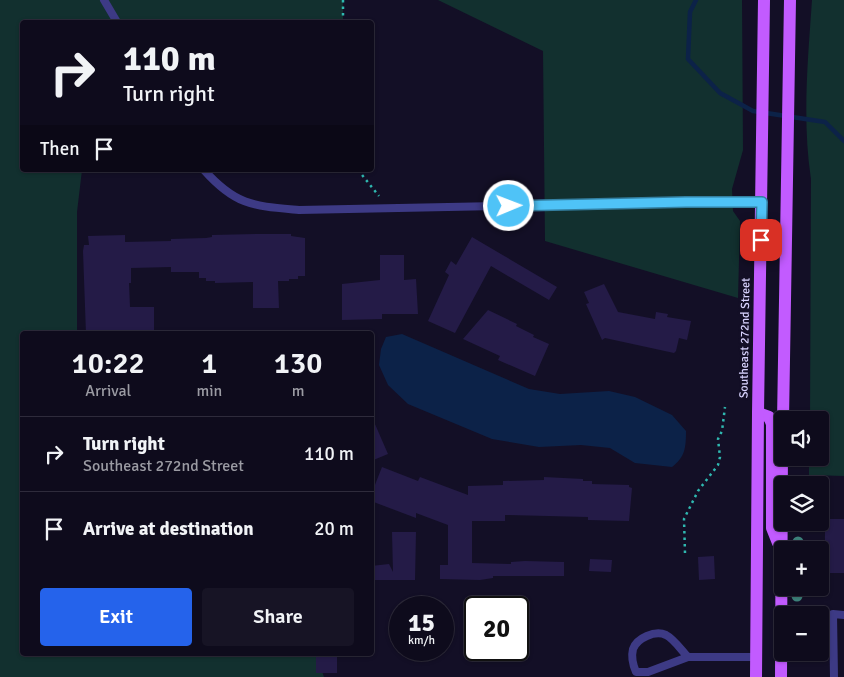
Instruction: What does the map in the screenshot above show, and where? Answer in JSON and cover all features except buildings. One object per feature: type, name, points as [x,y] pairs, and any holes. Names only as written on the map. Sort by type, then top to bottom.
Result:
[{"type":"main road","name":"Southeast 272nd Street","points":[[756,677],[764,0]]},
{"type":"main road","points":[[783,411],[790,0]]},
{"type":"main road","points":[[758,413],[768,417],[772,424],[772,528],[777,541]]},
{"type":"main road","points":[[780,541],[782,466]]},
{"type":"main road","points":[[780,596],[780,677]]},
{"type":"lane","points":[[104,0],[116,20]]},
{"type":"lane","points":[[206,172],[221,188],[236,198],[254,206],[299,210],[762,202]]},
{"type":"lane","points":[[834,677],[833,614],[844,615]]},
{"type":"lane","points":[[688,657],[666,635],[653,633],[640,640],[633,650],[632,664],[636,672],[648,672],[688,657],[756,657]]},
{"type":"path","points":[[343,0],[343,20]]},
{"type":"path","points":[[360,172],[379,197],[385,201]]},
{"type":"path","points":[[685,553],[684,519],[698,491],[718,465],[720,457],[718,439],[722,431],[725,406]]},
{"type":"green space","points":[[0,0],[343,0],[343,20],[20,20],[20,172],[82,172],[77,212],[77,331],[20,331],[20,656],[317,656],[324,677],[0,677]]},
{"type":"green space","points":[[438,0],[742,0],[743,150],[732,189],[733,211],[740,221],[738,298],[545,241],[543,51]]},
{"type":"green space","points":[[812,0],[844,0],[844,476],[809,475],[809,466],[829,466],[829,411],[810,411],[811,179],[806,112]]},
{"type":"water","points":[[402,334],[529,389],[560,394],[609,391],[635,397],[672,415],[686,431],[685,447],[682,456],[672,467],[635,463],[610,448],[581,445],[539,447],[492,439],[408,404],[388,385],[379,365],[381,349],[386,337]]},
{"type":"waterway","points":[[696,0],[690,12],[688,59],[720,93],[753,111],[825,122],[844,141]]},
{"type":"route","points":[[509,206],[762,202],[761,240]]}]
